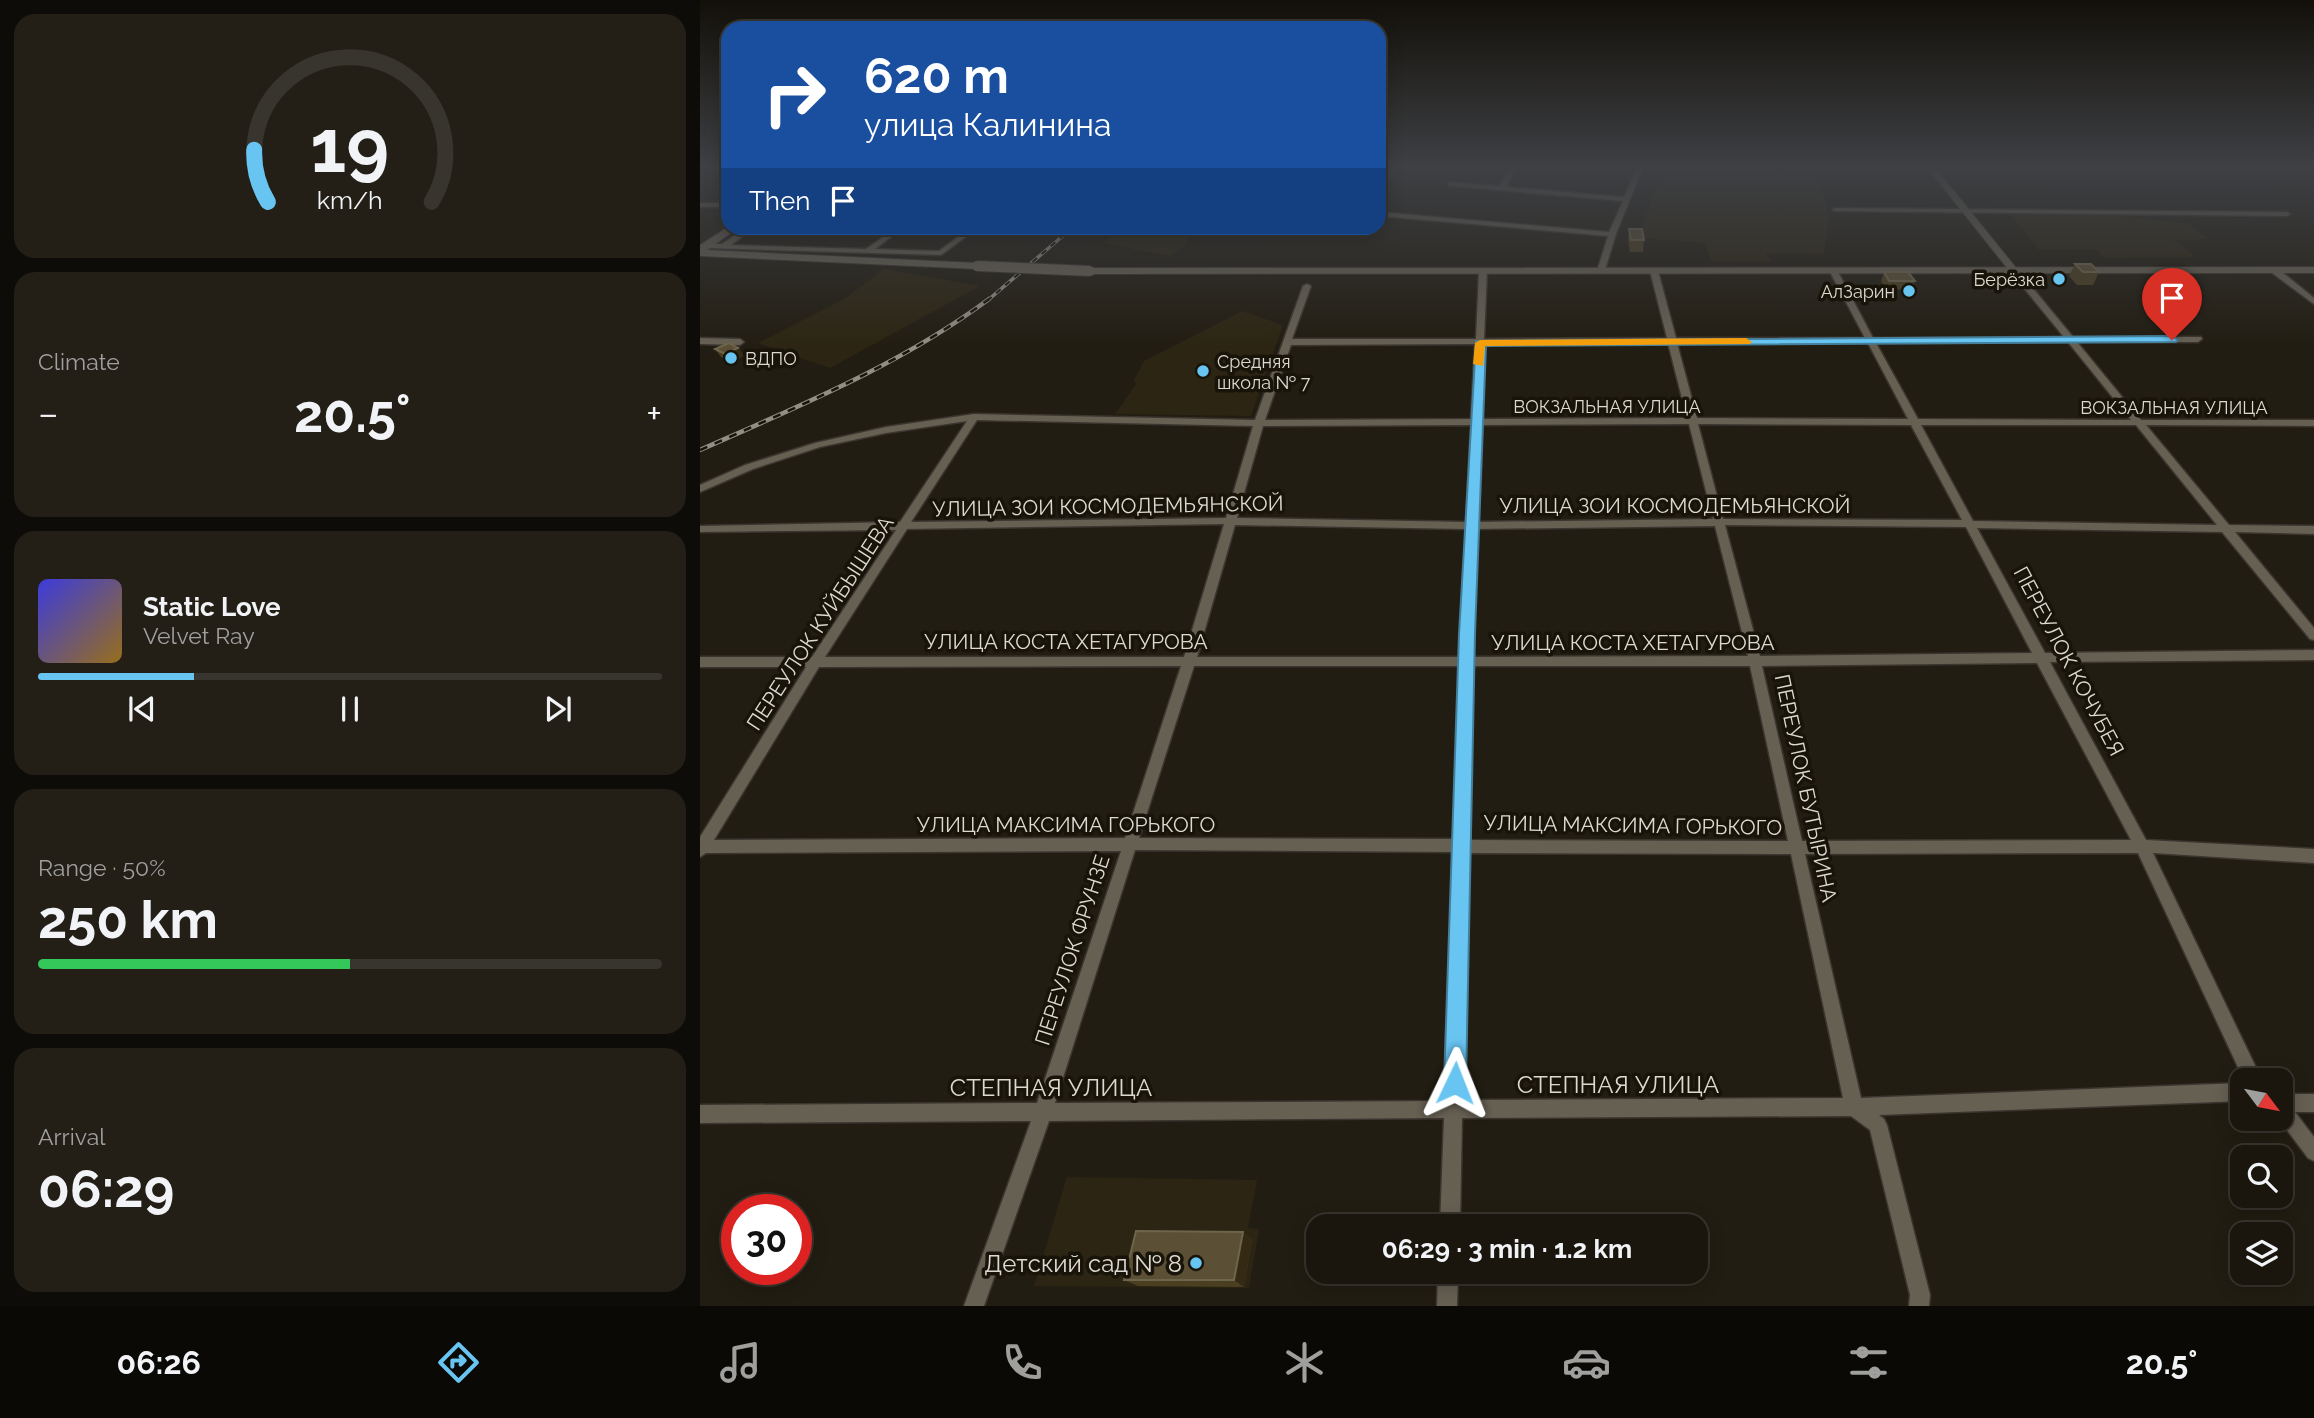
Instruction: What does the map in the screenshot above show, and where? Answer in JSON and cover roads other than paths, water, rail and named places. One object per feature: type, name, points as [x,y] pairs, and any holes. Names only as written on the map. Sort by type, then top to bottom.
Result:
[{"type":"main road","points":[[702,250],[723,235]]},
{"type":"main road","points":[[702,250],[1090,271],[2314,270]]},
{"type":"street","points":[[1518,226],[1612,234]]},
{"type":"street","points":[[1601,271],[1615,226]]},
{"type":"street","points":[[1978,226],[2069,341],[2141,424],[2314,636]]},
{"type":"street","points":[[724,246],[740,235]]},
{"type":"street","points":[[867,251],[890,235]]},
{"type":"street","points":[[702,250],[724,246],[941,253],[965,235]]},
{"type":"street","name":"ПЕРЕУЛОК КОЧУБЕЯ","points":[[1833,270],[1868,340],[2142,846],[2247,1068]]},
{"type":"street","points":[[2274,270],[2314,302]]},
{"type":"street","points":[[1450,1214],[1466,661],[1483,271]]},
{"type":"street","name":"ПЕРЕУЛОК БУТЫРИНА","points":[[1654,271],[1755,661],[1854,1107]]},
{"type":"street","name":"ПЕРЕУЛОК ФРУНЗЕ","points":[[974,1306],[1043,1112],[1190,659],[1228,521],[1259,423],[1307,286]]},
{"type":"street","points":[[1289,342],[2198,339]]},
{"type":"street","points":[[700,341],[740,342]]},
{"type":"street","name":"ВОКЗАЛЬНАЯ УЛИЦА","points":[[700,489],[749,467],[818,445],[887,430],[974,418],[1259,423],[2314,423]]},
{"type":"street","name":"ПЕРЕУЛОК КУЙБЫШЕВА","points":[[701,848],[816,661],[974,418]]},
{"type":"street","name":"УЛИЦА ЗОИ КОСМОДЕМЬЯНСКОЙ","points":[[700,529],[1228,521],[1471,526],[1721,522],[1968,524],[2314,530]]},
{"type":"street","name":"УЛИЦА КОСТА ХЕТАГУРОВА","points":[[700,662],[1190,659],[1755,661],[2314,655]]},
{"type":"street","name":"УЛИЦА МАКСИМА ГОРЬКОГО","points":[[701,848],[1128,844],[1796,848],[2142,846],[2314,856]]},
{"type":"street","name":"СТЕПНАЯ УЛИЦА","points":[[700,1114],[1854,1107],[2230,1092]]},
{"type":"street","points":[[2293,1104],[2314,1103]]},
{"type":"street","points":[[1854,1107],[1878,1125],[1920,1294],[1919,1306]]},
{"type":"street","points":[[2293,1121],[2314,1152]]},
{"type":"street","points":[[1447,1306],[1448,1284]]},
{"type":"railway","points":[[987,301],[1064,235]]},
{"type":"railway","points":[[700,450],[885,364],[921,344],[989,299]]},
{"type":"place","name":"Берёзка","points":[[2059,279]]},
{"type":"place","name":"АлЗарин","points":[[1909,291]]},
{"type":"place","name":"ВДПО","points":[[731,358]]},
{"type":"place","name":"Средняя школа № 7","points":[[1203,371]]},
{"type":"place","name":"Детский сад № 8","points":[[1196,1263]]}]
